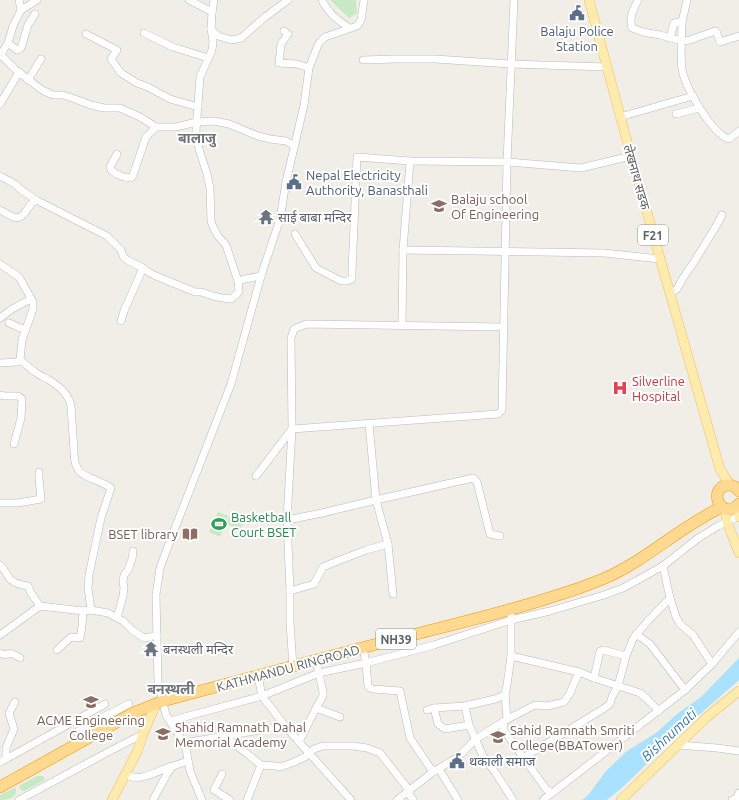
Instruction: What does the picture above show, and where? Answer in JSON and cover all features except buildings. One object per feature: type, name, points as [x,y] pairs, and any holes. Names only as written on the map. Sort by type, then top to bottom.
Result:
[{"type":"highway","name":"KATHMANDU RINGROAD","points":[[692,523],[710,505],[718,492],[724,486],[735,486]]},
{"type":"highway","points":[[718,492],[717,500],[723,508]]},
{"type":"highway","name":"KATHMANDU RINGROAD","points":[[0,787],[133,713],[160,702],[363,648],[511,615],[604,579],[627,568],[692,523],[723,508],[732,509],[739,505]]},
{"type":"main road","name":"लेखनाथ सडक","points":[[589,0],[620,117],[720,469],[721,477],[718,492]]},
{"type":"main road","name":"लेखनाथ सडक","points":[[720,469],[735,486]]},
{"type":"main road","points":[[739,505],[739,516]]},
{"type":"main road","points":[[723,508],[739,553]]},
{"type":"main road","points":[[621,800],[707,718],[739,691]]},
{"type":"main road","points":[[112,800],[137,752],[143,734],[160,702]]},
{"type":"street","points":[[19,0],[21,10]]},
{"type":"street","points":[[37,0],[21,10],[13,26],[8,43],[0,55],[16,70],[42,90],[53,95],[63,95],[75,98],[91,105],[104,108],[120,108],[156,127],[176,128],[197,122],[214,121],[229,124],[258,136],[286,141],[295,146]]},
{"type":"street","points":[[189,0],[212,12]]},
{"type":"street","points":[[0,176],[36,200],[107,236],[121,250],[123,256],[127,260],[156,276],[195,292],[231,299],[239,291],[238,281],[226,245],[215,231],[211,221],[210,188],[199,149],[196,131],[200,77],[212,50],[213,41],[211,29],[214,0]]},
{"type":"street","points":[[211,29],[218,36],[232,40],[241,38],[265,17],[288,0]]},
{"type":"street","points":[[322,0],[326,8],[336,20],[350,28]]},
{"type":"street","points":[[202,800],[190,771],[184,743],[166,716],[160,702],[158,682],[156,595],[160,568],[231,384],[261,276],[280,219],[286,182],[304,105],[309,68],[321,41],[326,37],[357,26],[360,20],[364,0]]},
{"type":"street","points":[[256,476],[292,429],[498,414],[502,410],[507,162],[514,0]]},
{"type":"street","points":[[638,0],[634,7],[630,21],[632,28],[643,32],[682,41],[690,40],[715,31],[720,42],[739,36]]},
{"type":"street","points":[[687,0],[682,22],[683,71],[699,108],[718,133],[729,139],[739,131]]},
{"type":"street","points":[[8,43],[17,50],[21,48],[28,25],[35,14]]},
{"type":"street","points":[[670,38],[674,23],[682,22]]},
{"type":"street","points":[[284,31],[288,34],[281,44],[279,63],[297,64],[309,68]]},
{"type":"street","points":[[144,33],[173,48],[208,58]]},
{"type":"street","points":[[86,34],[117,50],[111,59],[121,73],[137,83],[170,99],[198,107]]},
{"type":"street","points":[[28,80],[40,59]]},
{"type":"street","points":[[363,60],[435,59],[511,64],[607,67]]},
{"type":"street","points":[[0,104],[19,72]]},
{"type":"street","points":[[620,117],[693,96]]},
{"type":"street","points":[[676,114],[699,108]]},
{"type":"street","points":[[117,154],[110,167],[111,170],[130,178],[133,175],[146,137],[156,127]]},
{"type":"street","points":[[295,234],[316,268],[342,280],[347,281],[352,279],[357,157],[410,161],[507,162],[581,168],[631,156]]},
{"type":"street","points":[[402,325],[403,250],[410,161]]},
{"type":"street","points":[[0,210],[15,218],[20,217],[36,200]]},
{"type":"street","points":[[670,294],[677,289],[722,215]]},
{"type":"street","points":[[403,250],[604,253],[660,259]]},
{"type":"street","points":[[0,264],[19,277],[33,302],[33,309],[22,340],[20,360]]},
{"type":"street","points":[[121,321],[124,310],[143,268]]},
{"type":"street","points":[[238,281],[261,276]]},
{"type":"street","points":[[0,318],[12,309],[31,299]]},
{"type":"street","points":[[9,323],[25,330]]},
{"type":"street","points":[[293,667],[287,520],[292,429],[291,338],[294,329],[306,324],[503,327]]},
{"type":"street","points":[[0,362],[17,362],[20,360]]},
{"type":"street","points":[[20,360],[36,373],[49,380],[67,396],[71,406],[74,451],[77,467],[85,475],[111,488],[101,518],[89,575],[87,610],[80,638],[71,638],[57,650]]},
{"type":"street","points":[[0,395],[18,396],[22,399],[21,418],[14,444]]},
{"type":"street","points":[[369,424],[376,500],[388,544],[393,594]]},
{"type":"street","points":[[0,503],[18,503],[42,499],[39,472]]},
{"type":"street","points":[[287,520],[473,478],[477,482],[490,534],[500,536]]},
{"type":"street","points":[[170,721],[262,696],[319,673],[366,663],[434,644],[511,615],[550,611],[604,595],[623,588],[663,566],[697,539],[718,526],[739,516]]},
{"type":"street","points":[[290,590],[314,584],[323,567],[388,544]]},
{"type":"street","points":[[117,618],[123,596],[124,575],[128,570],[133,551]]},
{"type":"street","points":[[0,565],[4,569],[8,578],[28,586],[40,606]]},
{"type":"street","points":[[663,566],[676,617],[680,624],[693,635],[712,664]]},
{"type":"street","points":[[523,758],[603,710],[610,704],[618,686],[626,656],[636,634],[670,598]]},
{"type":"street","points":[[1,635],[40,606],[108,613],[123,621],[132,630],[144,638],[150,638],[157,635]]},
{"type":"street","points":[[511,615],[511,656],[504,695],[506,721],[503,729],[546,789],[552,793]]},
{"type":"street","points":[[543,800],[685,690],[712,664],[739,632]]},
{"type":"street","points":[[636,634],[650,644],[685,690]]},
{"type":"street","points":[[363,648],[366,663],[367,684],[373,689],[400,691],[410,738],[458,800]]},
{"type":"street","points":[[594,678],[600,651],[603,650],[626,656]]},
{"type":"street","points":[[0,653],[5,655],[8,653],[20,658]]},
{"type":"street","points":[[511,656],[579,672],[640,693],[659,711]]},
{"type":"street","points":[[299,742],[324,692],[316,660]]},
{"type":"street","points":[[397,800],[436,770],[458,757],[476,739],[506,721],[535,705],[547,706],[564,702],[570,693],[579,672]]},
{"type":"street","points":[[258,676],[262,696],[285,726],[351,800]]},
{"type":"street","points":[[469,725],[445,729],[438,724],[431,709],[465,706],[496,699],[504,695]]},
{"type":"street","points":[[3,760],[14,729],[9,712],[15,702]]},
{"type":"street","points":[[3,760],[105,704]]},
{"type":"street","points":[[77,732],[129,704]]},
{"type":"street","points":[[465,706],[469,725],[484,756],[513,800]]},
{"type":"street","points":[[316,708],[340,717]]},
{"type":"street","points":[[184,743],[285,726]]},
{"type":"street","points":[[19,800],[143,734]]},
{"type":"street","points":[[224,736],[261,765],[280,767],[292,763],[309,754],[314,749],[323,746],[353,746],[367,748],[380,753],[410,790],[409,794],[413,800]]},
{"type":"street","points":[[678,745],[739,751]]},
{"type":"street","points":[[125,774],[130,777],[143,777],[169,766],[188,761]]},
{"type":"street","points":[[247,800],[261,765]]},
{"type":"street","points":[[153,800],[173,766]]},
{"type":"street","points":[[222,774],[214,790],[230,800]]},
{"type":"street","points":[[732,800],[737,798],[739,793]]},
{"type":"green space","points":[[330,0],[356,0],[357,13],[349,18]]},
{"type":"green space","name":"Basketball Court BSET","points":[[218,512],[228,516],[220,537],[209,532]]},
{"type":"green space","points":[[230,516],[243,522],[240,530],[226,523]]},
{"type":"green space","points":[[38,776],[43,776],[45,780],[24,791],[22,791],[19,787],[20,785]]},
{"type":"green space","points":[[16,787],[15,794],[12,798],[0,800],[0,795]]},
{"type":"water","name":"Bishnumati","points":[[739,658],[739,680],[676,735],[624,786],[607,800],[582,800],[589,794],[606,771],[627,751],[656,733],[677,714],[701,697]]},
{"type":"place","name":"Balaju Police Station","points":[[577,13]]},
{"type":"place","name":"Nepal Electricity Authority, Banasthali","points":[[294,182]]},
{"type":"place","name":"Balaju school Of Engineering","points":[[439,206]]},
{"type":"place","name":"साई बाबा मन्दिर","points":[[266,217]]},
{"type":"place","name":"Silverline Hospital","points":[[620,388]]},
{"type":"place","name":"Basketball Court BSET","points":[[219,524]]},
{"type":"place","name":"BSET library","points":[[190,534]]},
{"type":"place","name":"बनस्थली मन्दिर","points":[[151,649]]},
{"type":"place","name":"ACME Engineering College","points":[[91,702]]},
{"type":"place","name":"Shahid Ramnath Dahal Memorial Academy","points":[[163,734]]},
{"type":"place","name":"Sahid Ramnath Smriti College(BBATower)","points":[[498,737]]},
{"type":"place","name":"थकाली समाज","points":[[457,761]]},
{"type":"district","name":"बालाजु","points":[[197,138]]},
{"type":"district","name":"बनस्थली","points":[[171,689]]}]
